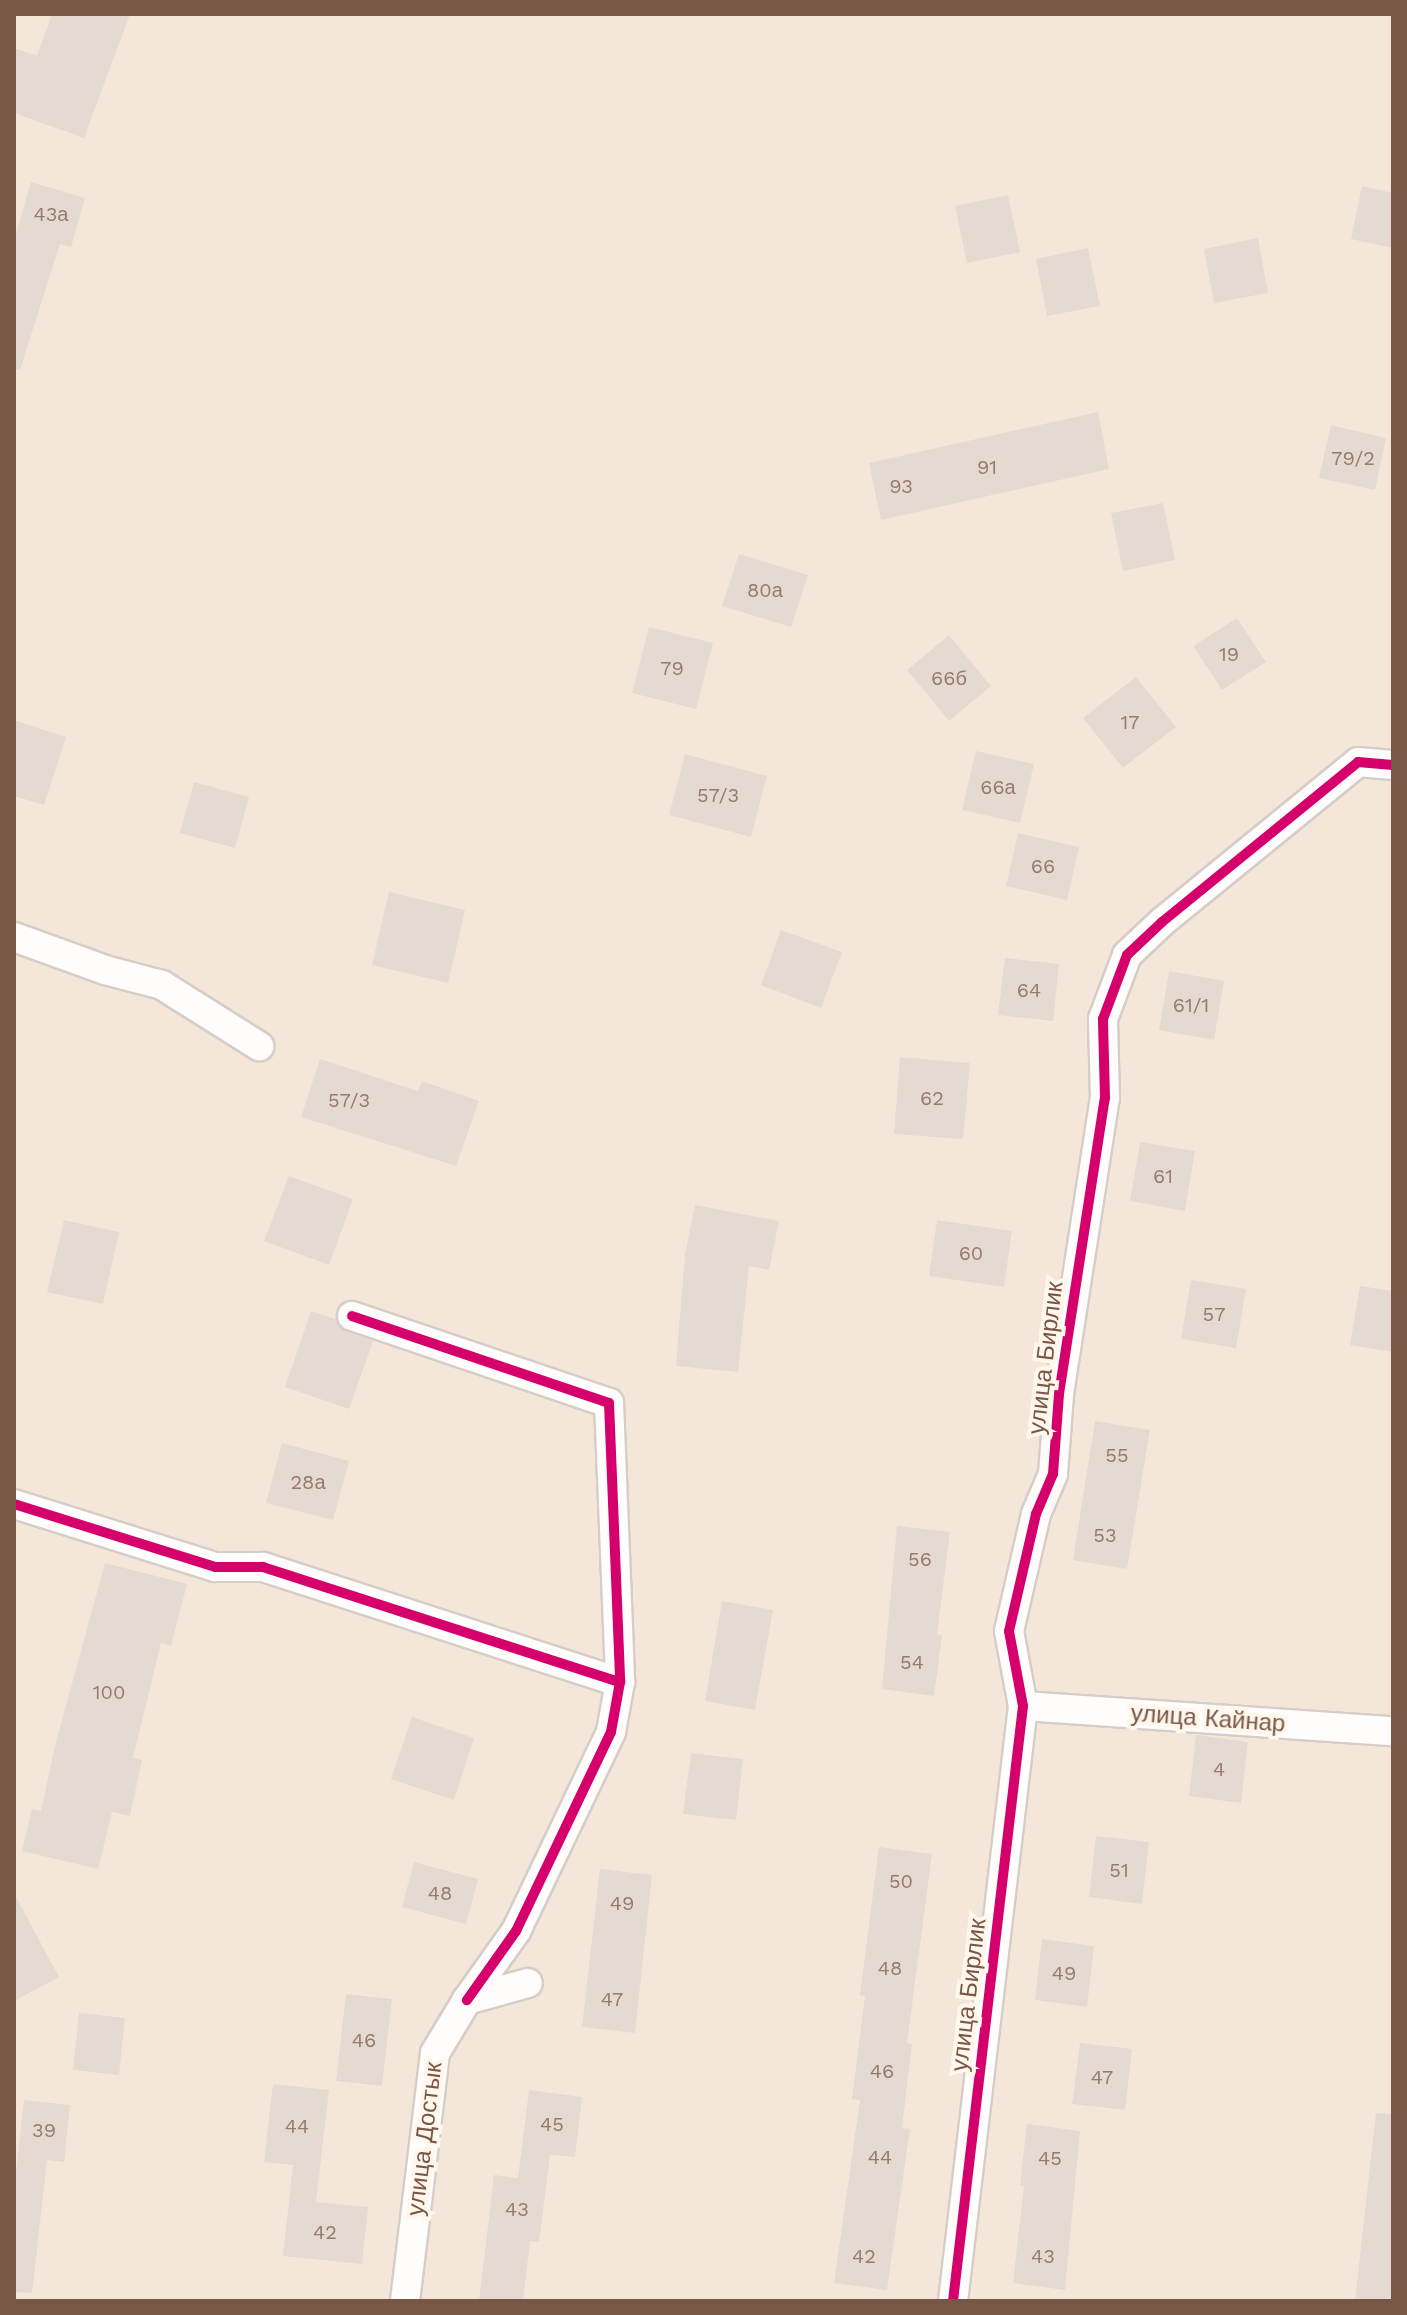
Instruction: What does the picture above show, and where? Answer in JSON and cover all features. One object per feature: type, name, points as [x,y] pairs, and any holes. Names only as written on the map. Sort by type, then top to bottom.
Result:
[{"type":"street","name":"улица Бирлик","points":[[953,2301],[1023,1706],[1009,1631],[1036,1514],[1053,1474],[1059,1394],[1105,1098],[1103,1019],[1127,955],[1162,922],[1358,762],[1393,765]]},
{"type":"street","points":[[14,937],[105,970],[162,985],[259,1046]]},
{"type":"street","name":"улица Достык","points":[[352,1316],[609,1403],[620,1682],[611,1732],[516,1931],[467,2000],[435,2053],[405,2301]]},
{"type":"street","points":[[14,1504],[215,1567],[263,1567],[620,1682]]},
{"type":"street","name":"улица Кайнар","points":[[1023,1706],[1393,1731]]},
{"type":"street","points":[[467,2000],[528,1983]]},
{"type":"shaded area","points":[[14,14],[1393,14],[1393,2301],[14,2301]]},
{"type":"building","points":[[52,14],[130,14],[84,138],[14,113],[14,48],[37,56]]},
{"type":"building","points":[[31,182],[85,198],[71,247],[60,244],[20,370],[14,369],[14,240]]},
{"type":"building","points":[[1362,186],[1393,193],[1393,248],[1351,239]]},
{"type":"building","points":[[1008,195],[1020,252],[967,263],[955,206]]},
{"type":"building","points":[[1258,238],[1268,293],[1214,303],[1204,249]]},
{"type":"building","points":[[1088,248],[1100,306],[1047,316],[1036,259]]},
{"type":"building","points":[[1098,412],[1109,469],[881,520],[869,463]]},
{"type":"building","points":[[1331,425],[1386,438],[1375,490],[1319,478]]},
{"type":"building","points":[[1163,503],[1175,560],[1123,571],[1111,513]]},
{"type":"building","points":[[739,554],[808,575],[791,627],[722,606]]},
{"type":"building","points":[[1237,618],[1266,662],[1222,690],[1193,646]]},
{"type":"building","points":[[649,627],[713,643],[696,709],[632,693]]},
{"type":"building","points":[[949,635],[991,686],[949,721],[907,670]]},
{"type":"building","points":[[1136,677],[1176,727],[1123,768],[1083,718]]},
{"type":"building","points":[[14,720],[66,737],[44,805],[14,796]]},
{"type":"building","points":[[976,751],[1034,764],[1020,823],[962,810]]},
{"type":"building","points":[[685,754],[767,776],[751,837],[669,815]]},
{"type":"building","points":[[194,782],[249,797],[235,848],[180,833]]},
{"type":"building","points":[[1018,833],[1079,847],[1067,900],[1006,886]]},
{"type":"building","points":[[389,892],[465,910],[448,983],[372,965]]},
{"type":"building","points":[[781,930],[842,952],[821,1008],[761,985]]},
{"type":"building","points":[[1005,958],[1059,964],[1053,1021],[998,1015]]},
{"type":"building","points":[[1169,971],[1224,981],[1214,1040],[1159,1030]]},
{"type":"building","points":[[900,1057],[970,1063],[963,1139],[894,1134]]},
{"type":"building","points":[[320,1059],[418,1091],[422,1081],[479,1101],[456,1166],[301,1117]]},
{"type":"building","points":[[1140,1142],[1195,1151],[1185,1211],[1130,1201]]},
{"type":"building","points":[[289,1176],[353,1199],[329,1265],[264,1241]]},
{"type":"building","points":[[695,1205],[779,1221],[769,1270],[749,1266],[738,1372],[676,1366],[685,1254]]},
{"type":"building","points":[[64,1220],[119,1232],[103,1304],[47,1292]]},
{"type":"building","points":[[937,1220],[1012,1231],[1004,1287],[929,1276]]},
{"type":"building","points":[[1191,1280],[1246,1289],[1236,1348],[1181,1339]]},
{"type":"building","points":[[1360,1286],[1393,1291],[1393,1352],[1350,1345]]},
{"type":"building","points":[[311,1311],[335,1319],[346,1332],[373,1341],[349,1409],[285,1387]]},
{"type":"building","points":[[1095,1421],[1150,1430],[1127,1569],[1073,1560]]},
{"type":"building","points":[[282,1443],[349,1461],[333,1520],[266,1503]]},
{"type":"building","points":[[897,1526],[950,1532],[937,1634],[942,1635],[934,1696],[882,1689]]},
{"type":"building","points":[[105,1563],[187,1584],[171,1646],[161,1643],[133,1758],[142,1760],[130,1816],[112,1812],[98,1869],[22,1851],[32,1809],[41,1811],[56,1742]]},
{"type":"building","points":[[722,1601],[773,1610],[755,1710],[705,1701]]},
{"type":"building","points":[[412,1717],[474,1738],[454,1800],[391,1779]]},
{"type":"building","points":[[1196,1735],[1248,1742],[1241,1803],[1189,1796]]},
{"type":"building","points":[[691,1753],[743,1759],[736,1820],[683,1814]]},
{"type":"building","points":[[1096,1836],[1149,1842],[1142,1904],[1089,1897]]},
{"type":"building","points":[[879,1847],[932,1854],[907,2043],[912,2044],[902,2128],[910,2129],[887,2290],[834,2283],[860,2100],[852,2099],[865,1996],[860,1995]]},
{"type":"building","points":[[414,1862],[478,1879],[466,1924],[402,1907]]},
{"type":"building","points":[[600,1869],[652,1875],[635,2033],[582,2027]]},
{"type":"building","points":[[14,1893],[59,1977],[14,2001]]},
{"type":"building","points":[[1042,1939],[1094,1946],[1087,2007],[1035,2000]]},
{"type":"building","points":[[346,1994],[392,1999],[382,2086],[336,2081]]},
{"type":"building","points":[[79,2013],[125,2018],[119,2075],[73,2070]]},
{"type":"building","points":[[1080,2043],[1132,2049],[1125,2110],[1072,2104]]},
{"type":"building","points":[[273,2084],[329,2090],[316,2202],[368,2207],[362,2264],[283,2256],[293,2165],[264,2162]]},
{"type":"building","points":[[529,2090],[582,2097],[575,2157],[550,2155],[539,2242],[530,2241],[523,2301],[479,2301],[494,2175],[518,2178]]},
{"type":"building","points":[[24,2100],[70,2105],[64,2162],[47,2160],[32,2293],[14,2292],[14,2191]]},
{"type":"building","points":[[1376,2113],[1393,2114],[1393,2301],[1355,2301]]},
{"type":"building","points":[[1027,2124],[1080,2131],[1065,2290],[1013,2283],[1024,2186],[1020,2186]]},
{"type":"cycle path","points":[[953,2301],[1023,1706],[1009,1631],[1036,1514],[1053,1474],[1059,1394],[1105,1098],[1103,1019],[1127,955],[1162,922],[1358,762],[1393,765]]},
{"type":"cycle path","points":[[352,1316],[609,1403],[620,1682]]},
{"type":"cycle path","points":[[14,1504],[215,1567],[263,1567],[620,1682],[611,1732],[516,1931],[467,2000]]}]
